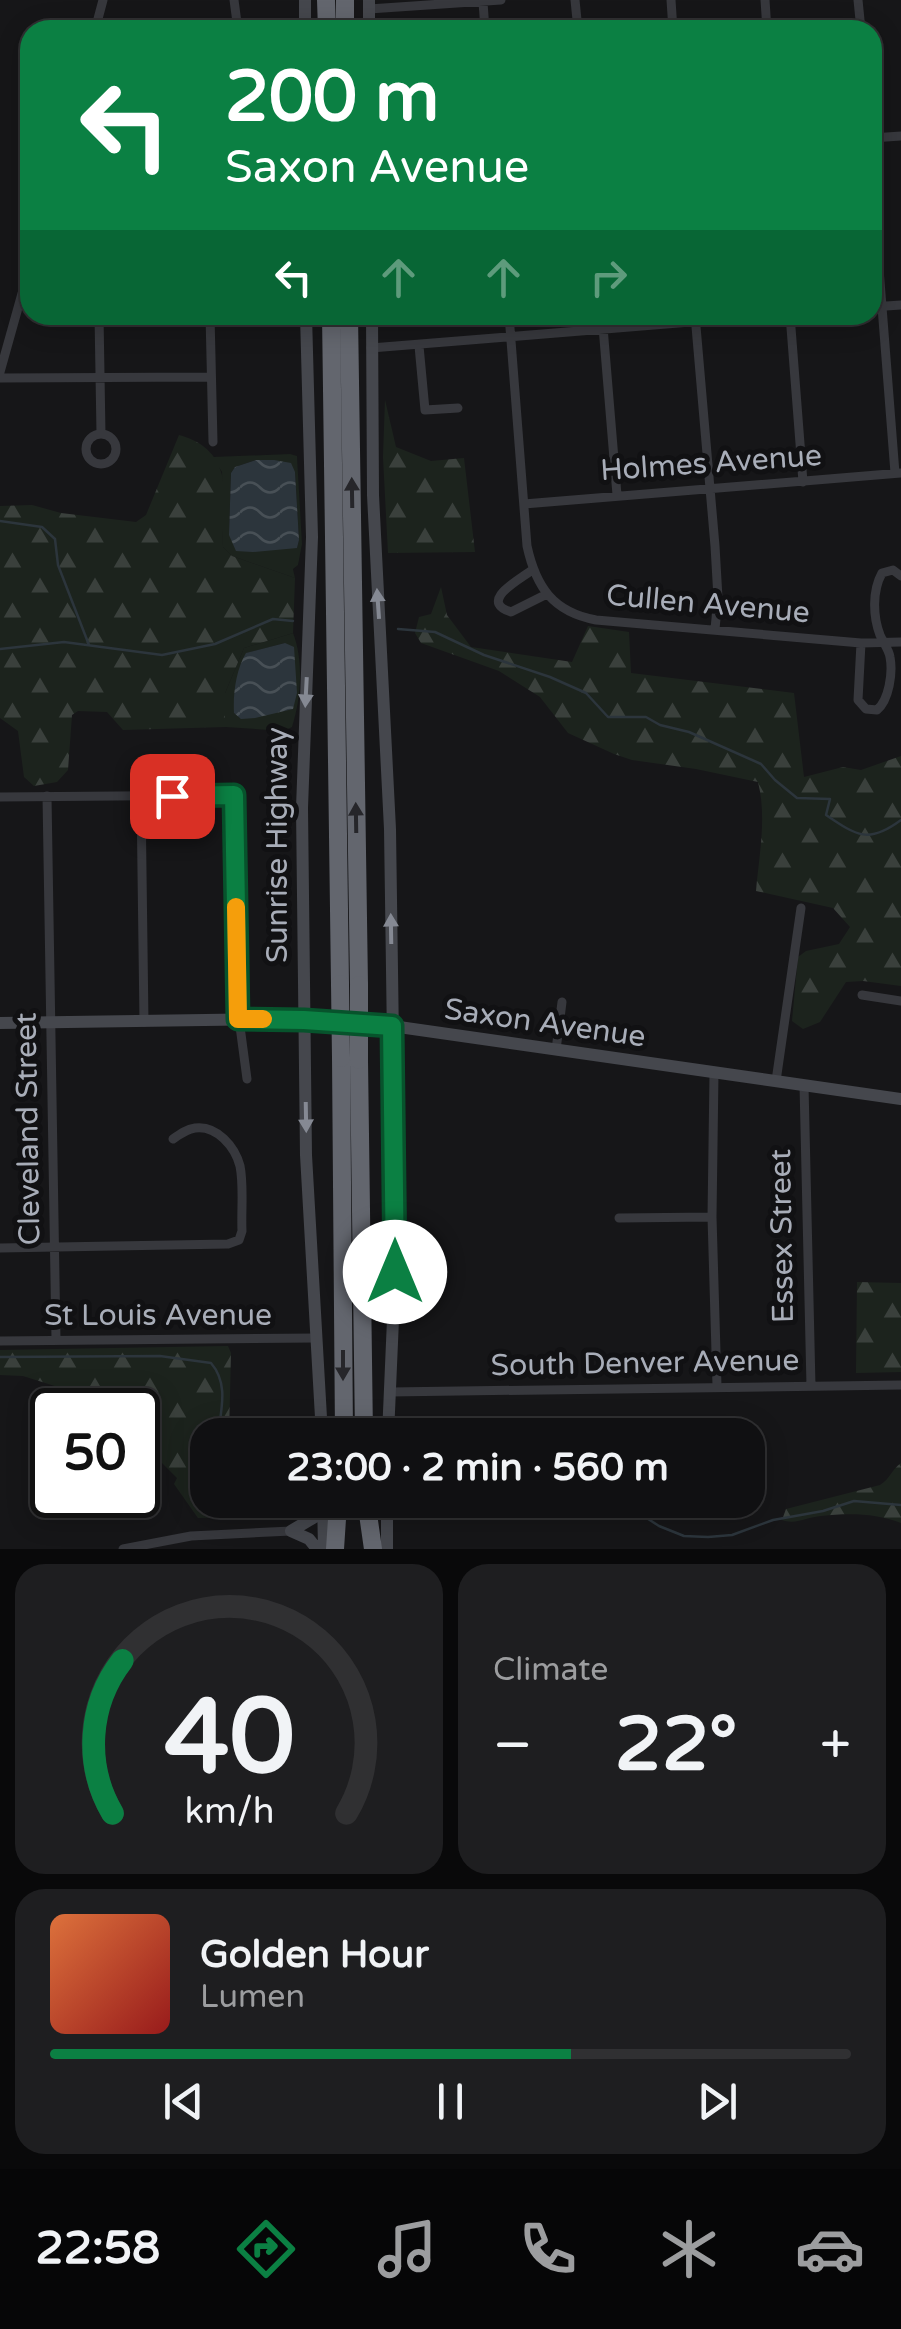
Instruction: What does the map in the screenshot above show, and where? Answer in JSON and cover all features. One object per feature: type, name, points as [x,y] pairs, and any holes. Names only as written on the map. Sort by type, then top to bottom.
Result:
[{"type":"highway","points":[[322,325],[332,390]]},
{"type":"highway","name":"Sunrise Highway","points":[[331,325],[350,984]]},
{"type":"highway","name":"Sunrise Highway","points":[[344,1418],[350,1059],[349,325]]},
{"type":"highway","name":"Sunrise Highway","points":[[350,1059],[363,1418]]},
{"type":"highway","points":[[336,1549],[337,1518]]},
{"type":"highway","points":[[344,1518],[345,1549]]},
{"type":"highway","points":[[366,1518],[369,1549]]},
{"type":"main road","name":"Sunrise Highway","points":[[306,325],[312,550],[302,785],[304,1020],[307,1197],[321,1418]]},
{"type":"main road","points":[[372,325],[374,526],[389,780],[396,1261],[389,1418]]},
{"type":"main road","name":"Saxon Avenue","points":[[0,1023],[238,1019],[392,1026],[901,1099]]},
{"type":"main road","points":[[291,1531],[313,1518]]},
{"type":"main road","points":[[323,1518],[324,1549]]},
{"type":"main road","points":[[387,1518],[388,1549]]},
{"type":"main road","points":[[291,1531],[309,1539],[317,1549]]},
{"type":"street","points":[[369,4],[501,0]]},
{"type":"street","points":[[20,294],[5,337],[0,375],[210,377]]},
{"type":"street","points":[[99,325],[101,434]]},
{"type":"street","points":[[210,325],[213,442]]},
{"type":"street","points":[[509,325],[532,570],[503,590],[499,606],[510,612],[547,594]]},
{"type":"street","points":[[603,325],[617,496]]},
{"type":"street","points":[[371,348],[631,325]]},
{"type":"street","points":[[696,325],[718,598],[714,629]]},
{"type":"street","points":[[791,325],[803,482]]},
{"type":"street","points":[[879,325],[898,473]]},
{"type":"street","points":[[419,346],[425,410],[458,408]]},
{"type":"street","name":"Holmes Avenue","points":[[524,504],[898,473]]},
{"type":"street","name":"Cullen Avenue","points":[[532,570],[547,594],[579,617],[862,642],[901,642]]},
{"type":"street","points":[[862,642],[858,700],[866,709],[877,710],[886,700],[890,656],[876,619],[878,579],[886,570],[901,576]]},
{"type":"street","points":[[0,797],[234,795],[238,1019],[246,1079]]},
{"type":"street","name":"Cleveland Street","points":[[48,796],[56,1340]]},
{"type":"street","points":[[142,796],[144,1022]]},
{"type":"street","points":[[776,1082],[801,908]]},
{"type":"street","points":[[862,995],[901,1001]]},
{"type":"street","points":[[556,1050],[562,1002]]},
{"type":"street","points":[[714,1073],[712,1217],[717,1386]]},
{"type":"street","name":"Essex Street","points":[[804,1085],[811,1386]]},
{"type":"street","points":[[0,1248],[228,1244],[239,1240],[240,1167],[231,1145],[204,1128],[190,1128],[174,1138]]},
{"type":"street","points":[[620,1218],[712,1217]]},
{"type":"street","name":"St Louis Avenue","points":[[0,1341],[316,1338]]},
{"type":"street","name":"South Denver Avenue","points":[[390,1392],[901,1384]]},
{"type":"street","points":[[123,1549],[191,1536],[291,1531]]},
{"type":"green space","points":[[385,400],[396,447],[431,461],[464,458],[475,552],[388,553],[383,457]]},
{"type":"green space","points":[[179,435],[205,448],[218,465],[223,487],[223,547],[232,556],[295,578],[293,633],[244,648],[225,693],[225,727],[123,730],[107,712],[78,711],[72,715],[68,770],[57,782],[34,786],[24,777],[18,731],[0,718],[0,506],[32,505],[61,513],[136,522],[146,515]]},
{"type":"green space","points":[[297,456],[302,544],[298,565],[293,569],[295,578],[232,556],[223,547],[222,472],[212,457]],"holes":[[[256,460],[295,472],[297,548],[229,535],[231,473],[235,467]]]},
{"type":"green space","points":[[441,587],[447,615],[471,647],[572,662],[588,626],[629,632],[631,673],[794,693],[804,777],[843,767],[861,770],[901,756],[901,986],[846,982],[820,1022],[803,1029],[792,1021],[798,957],[806,951],[839,944],[850,927],[833,908],[756,891],[762,823],[758,782],[614,754],[568,733],[540,697],[499,671],[421,643],[415,633],[419,617],[431,614]]},
{"type":"green space","points":[[293,633],[300,680],[292,727],[284,731],[225,727],[225,693],[244,648]],"holes":[[[285,643],[255,718],[240,718],[234,713],[247,653]]]},
{"type":"green space","points":[[857,1282],[901,1283],[901,1372],[856,1373]]},
{"type":"green space","points":[[228,1346],[229,1418],[190,1418],[190,1507],[174,1484],[177,1478],[160,1461],[160,1388],[61,1388],[23,1376],[0,1375],[0,1350]]},
{"type":"green space","points":[[901,1463],[901,1523],[852,1514],[782,1520],[786,1509],[880,1485]]},
{"type":"water","points":[[256,460],[291,463],[295,472],[297,548],[236,551],[229,535],[231,473],[235,467]]},
{"type":"water","points":[[285,643],[294,647],[297,693],[293,709],[241,719],[234,713],[234,698],[246,653]]},
{"type":"waterway","points":[[0,521],[42,527],[55,539],[58,565],[89,645]]},
{"type":"waterway","points":[[0,649],[64,642],[162,655],[215,644],[273,619],[293,621]]},
{"type":"waterway","points":[[398,629],[435,632],[484,655],[550,677],[586,693],[608,717],[646,717],[689,732],[761,764],[797,798],[830,799],[826,815],[855,832],[871,835],[901,820]]},
{"type":"waterway","points":[[0,1357],[160,1356],[211,1363],[222,1388],[220,1418]]},
{"type":"waterway","points":[[647,1518],[684,1536],[708,1537],[732,1535],[773,1520],[854,1501],[901,1505]]},
{"type":"slow traffic","points":[[236,907],[238,1019],[263,1019]]},
{"type":"route","points":[[172,796],[234,795],[238,1019],[392,1026],[395,1272]]}]
